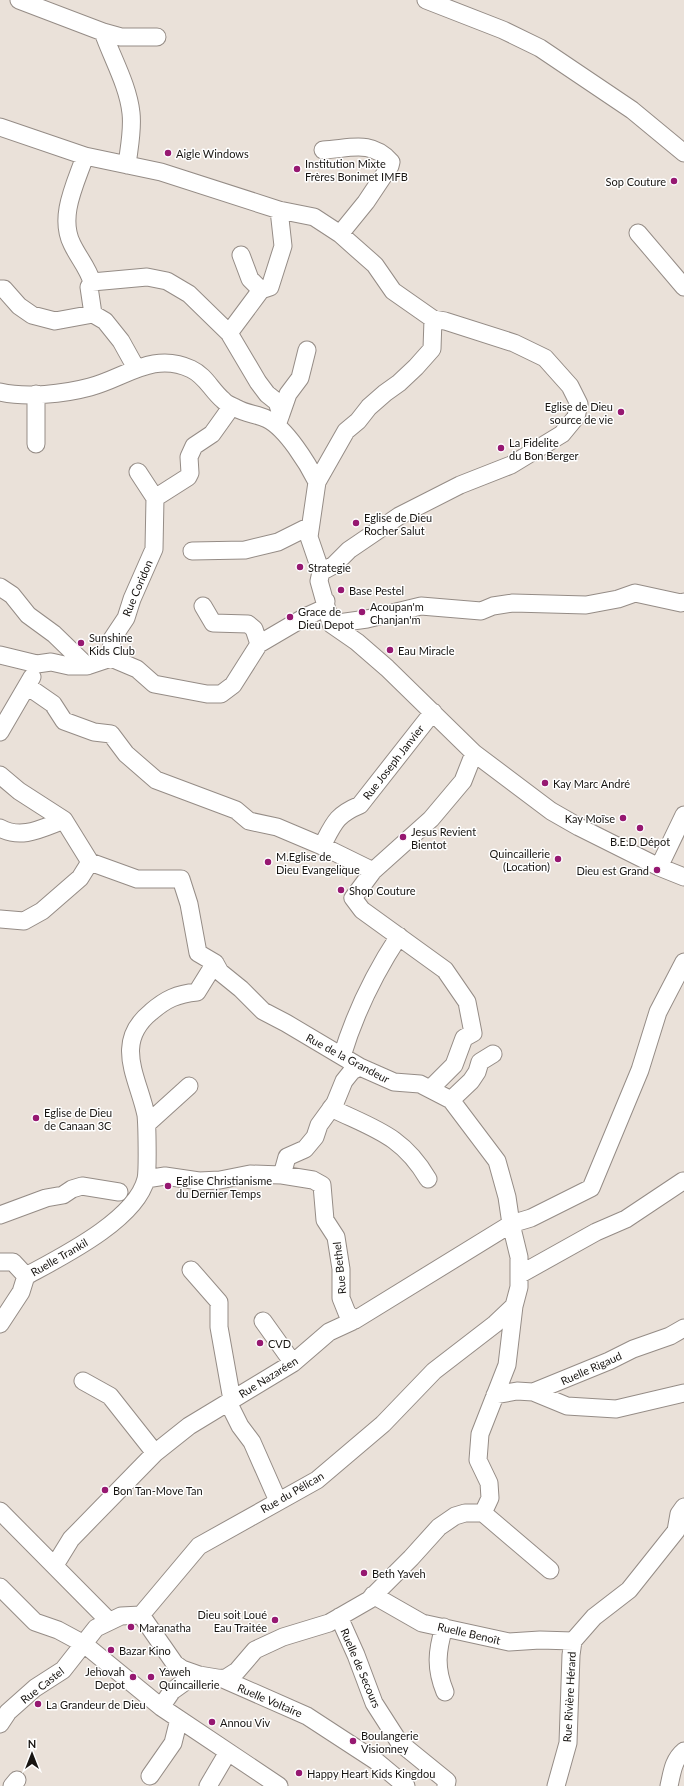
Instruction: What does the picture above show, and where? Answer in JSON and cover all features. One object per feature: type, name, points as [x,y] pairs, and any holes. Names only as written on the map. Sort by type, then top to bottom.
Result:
[{"type":"street","points":[[19,0],[103,32],[121,36],[158,37]]},
{"type":"street","points":[[426,0],[504,30],[540,48],[632,110],[684,153]]},
{"type":"street","points":[[103,32],[125,88],[131,112],[127,165]]},
{"type":"street","points":[[0,128],[85,156],[161,172],[279,210],[314,217],[340,234],[374,265],[393,291],[433,319],[445,321],[514,343],[545,358],[570,386],[579,404],[576,417],[562,434],[511,465],[460,485],[399,516],[349,550],[334,565],[321,572]]},
{"type":"street","points":[[323,150],[351,148],[356,146],[371,148],[386,156],[391,162],[390,166],[366,202],[340,234]]},
{"type":"street","points":[[85,156],[66,216],[67,232],[72,244],[90,274],[92,282],[89,287],[93,314]]},
{"type":"street","points":[[229,333],[261,290],[270,287],[283,246],[279,210]]},
{"type":"street","points":[[638,233],[684,287]]},
{"type":"street","points":[[242,255],[250,280],[261,290]]},
{"type":"street","points":[[92,282],[147,277],[167,281],[189,294],[229,333],[258,382],[277,402],[279,420],[317,482]]},
{"type":"street","points":[[0,289],[4,289],[19,306],[32,315],[55,320],[93,314],[105,320],[121,341],[136,368]]},
{"type":"street","points":[[433,319],[432,349],[416,367],[399,383],[385,392],[369,407],[358,421],[346,431],[317,482],[308,538],[321,572],[319,580],[326,601],[331,624],[357,642],[474,753],[551,811],[579,827],[659,867],[684,877]]},
{"type":"street","points":[[279,420],[288,394],[300,378],[307,350]]},
{"type":"street","points":[[0,392],[26,395],[90,387],[136,368],[159,363],[178,364],[203,376],[223,400],[232,406],[253,415],[267,419],[279,420]]},
{"type":"street","points":[[36,394],[36,444]]},
{"type":"street","points":[[138,472],[155,498],[188,477],[190,473],[189,457],[194,446],[212,434],[232,406]]},
{"type":"street","name":"Rue Coridon","points":[[111,658],[112,639],[126,618],[132,599],[154,549],[155,498]]},
{"type":"street","points":[[192,551],[245,550],[278,542],[310,526]]},
{"type":"street","points":[[0,587],[12,595],[28,615],[54,634],[87,666]]},
{"type":"street","points":[[331,624],[367,619],[421,606],[481,611],[492,606],[513,603],[586,605],[618,599],[635,593],[681,603],[684,602]]},
{"type":"street","points":[[0,655],[37,664],[51,662],[69,666],[87,666],[111,658],[137,669],[154,684],[207,694],[221,694],[233,685],[259,644],[305,616],[325,608],[326,601]]},
{"type":"street","points":[[203,606],[213,623],[248,624],[254,629],[259,644]]},
{"type":"street","points":[[0,732],[27,686],[37,664]]},
{"type":"street","points":[[27,686],[53,704],[64,721],[94,732],[111,734],[126,754],[156,780],[236,810],[249,821],[276,827],[322,846],[373,871]]},
{"type":"street","name":"Rue Joseph Janvier","points":[[322,846],[335,821],[344,812],[360,805],[432,712]]},
{"type":"street","points":[[431,1088],[454,1065],[464,1038],[473,1033],[467,1002],[446,970],[362,910],[353,898],[373,871],[431,819],[463,781],[474,753]]},
{"type":"street","points":[[0,775],[20,791],[64,820],[90,862],[80,878],[42,911],[24,921],[0,919]]},
{"type":"street","points":[[659,867],[684,815]]},
{"type":"street","points":[[0,828],[9,833],[26,835],[64,820]]},
{"type":"street","name":"Rue de la Grandeur","points":[[90,862],[137,879],[181,879],[189,904],[198,953],[215,963],[220,972],[241,989],[263,1011],[360,1067],[394,1082],[420,1084],[431,1088],[452,1100],[497,1161],[507,1197],[511,1224],[519,1257],[519,1287],[514,1306],[507,1365],[480,1434],[478,1460],[489,1483],[490,1490],[490,1498],[483,1513]]},
{"type":"street","points":[[342,1056],[350,1028],[367,991],[383,961],[400,936]]},
{"type":"street","name":"Rue Nazaréen","points":[[55,1565],[71,1539],[155,1453],[189,1426],[293,1363],[329,1332],[355,1320],[511,1224],[531,1218],[591,1188],[640,1070],[658,1012],[684,962]]},
{"type":"street","name":"Ruelle Trankil","points":[[0,1324],[21,1292],[26,1276],[81,1246],[115,1221],[136,1199],[146,1179],[147,1124],[131,1064],[130,1050],[135,1031],[148,1014],[162,1003],[180,994],[197,992],[215,963]]},
{"type":"street","points":[[452,1100],[477,1072],[480,1062],[492,1054]]},
{"type":"street","points":[[146,1179],[165,1176],[198,1180],[213,1180],[250,1174],[282,1175],[288,1157],[305,1149],[331,1108],[344,1081],[352,1071],[360,1067]]},
{"type":"street","points":[[147,1124],[189,1086]]},
{"type":"street","points":[[331,1108],[374,1126],[393,1138],[418,1162],[428,1179]]},
{"type":"street","name":"Rue Bethel","points":[[282,1175],[313,1180],[322,1185],[325,1220],[336,1237],[340,1261],[341,1298],[347,1313],[355,1320]]},
{"type":"street","points":[[519,1275],[553,1258],[596,1232],[626,1219],[683,1180]]},
{"type":"street","points":[[0,1215],[46,1198],[63,1195],[72,1189],[82,1186],[119,1192]]},
{"type":"street","points":[[0,1262],[13,1262],[26,1276]]},
{"type":"street","points":[[191,1270],[219,1302],[219,1327],[230,1401],[240,1426],[252,1442],[278,1501]]},
{"type":"street","name":"Rue du Pélican","points":[[141,1615],[199,1546],[317,1480],[383,1424],[434,1371],[495,1324],[514,1306]]},
{"type":"street","points":[[262,1321],[293,1363]]},
{"type":"street","name":"Ruelle Rigaud","points":[[495,1396],[517,1391],[533,1392],[609,1361],[633,1349],[670,1336],[684,1328]]},
{"type":"street","points":[[83,1381],[110,1396],[155,1453]]},
{"type":"street","points":[[533,1392],[567,1406],[616,1409],[684,1393]]},
{"type":"street","name":"Rue Rivière Hérard","points":[[556,1786],[568,1743],[570,1655],[573,1641],[594,1617],[629,1590],[676,1531],[679,1514],[684,1507]]},
{"type":"street","points":[[0,1511],[109,1621]]},
{"type":"street","points":[[161,1707],[172,1691],[186,1681],[205,1678],[223,1679],[237,1671],[255,1650],[283,1636],[329,1623],[374,1595],[439,1527],[455,1516],[465,1513],[483,1513],[550,1570]]},
{"type":"street","points":[[0,1587],[35,1622],[58,1630],[84,1644],[161,1707],[279,1786]]},
{"type":"street","name":"Ruelle Benoît","points":[[374,1595],[422,1623],[509,1642],[540,1640],[573,1641]]},
{"type":"street","points":[[84,1644],[96,1628],[109,1621],[121,1616],[141,1615]]},
{"type":"street","name":"Ruelle Voltaire","points":[[141,1615],[175,1664],[182,1669],[199,1675],[223,1679],[308,1716],[376,1761],[406,1786]]},
{"type":"street","name":"Ruelle de Secours","points":[[340,1617],[374,1703],[399,1742],[447,1781],[446,1786]]},
{"type":"street","points":[[444,1627],[437,1651],[440,1679],[446,1692]]},
{"type":"street","name":"Rue Castel","points":[[0,1724],[8,1712],[35,1688],[63,1670],[84,1644]]},
{"type":"street","points":[[150,1776],[173,1743],[179,1720]]},
{"type":"street","points":[[670,1786],[672,1769],[679,1755],[684,1751]]},
{"type":"street","points":[[208,1786],[220,1768],[228,1752]]},
{"type":"place","name":"Aigle Windows","points":[[168,153]]},
{"type":"place","name":"Institution Mixte Frères Bonimet IMFB","points":[[297,169]]},
{"type":"place","name":"Sop Couture","points":[[674,181]]},
{"type":"place","name":"Eglise de Dieu source de vie","points":[[621,412]]},
{"type":"place","name":"La Fidelite du Bon Berger","points":[[501,448]]},
{"type":"place","name":"Eglise de Dieu Rocher Salut","points":[[356,523]]},
{"type":"place","name":"Strategie","points":[[300,567]]},
{"type":"place","name":"Base Pestel","points":[[341,590]]},
{"type":"place","name":"Acoupan'm Chanjan'm","points":[[362,612]]},
{"type":"place","name":"Grace de Dieu Depot","points":[[290,617]]},
{"type":"place","name":"Sunshine Kids Club","points":[[81,643]]},
{"type":"place","name":"Eau Miracle","points":[[390,650]]},
{"type":"place","name":"Kay Marc André","points":[[545,783]]},
{"type":"place","name":"Kay Moïse","points":[[623,818]]},
{"type":"place","name":"B.E.D Dépot","points":[[640,828]]},
{"type":"place","name":"Jesus Revient Bientot","points":[[403,837]]},
{"type":"place","name":"Quincaillerie (Location)","points":[[558,859]]},
{"type":"place","name":"M.Eglise de Dieu Evangelique","points":[[268,862]]},
{"type":"place","name":"Dieu est Grand","points":[[657,870]]},
{"type":"place","name":"Shop Couture","points":[[341,890]]},
{"type":"place","name":"Eglise de Dieu de Canaan 3C","points":[[36,1118]]},
{"type":"place","name":"Eglise Christianisme du Dernier Temps","points":[[168,1186]]},
{"type":"place","name":"CVD","points":[[260,1343]]},
{"type":"place","name":"Bon Tan-Move Tan","points":[[105,1490]]},
{"type":"place","name":"Beth Yaveh","points":[[364,1573]]},
{"type":"place","name":"Dieu soit Loué Eau Traitée","points":[[275,1620]]},
{"type":"place","name":"Maranatha","points":[[131,1627]]},
{"type":"place","name":"Bazar Kino","points":[[111,1650]]},
{"type":"place","name":"Jehovah Depot","points":[[133,1677]]},
{"type":"place","name":"Yaweh Quincaillerie","points":[[151,1677]]},
{"type":"place","name":"La Grandeur de Dieu","points":[[38,1704]]},
{"type":"place","name":"Annou Viv","points":[[212,1722]]},
{"type":"place","name":"Boulangerie Visionney","points":[[353,1741]]},
{"type":"place","name":"Happy Heart Kids Kingdou","points":[[299,1773]]}]
